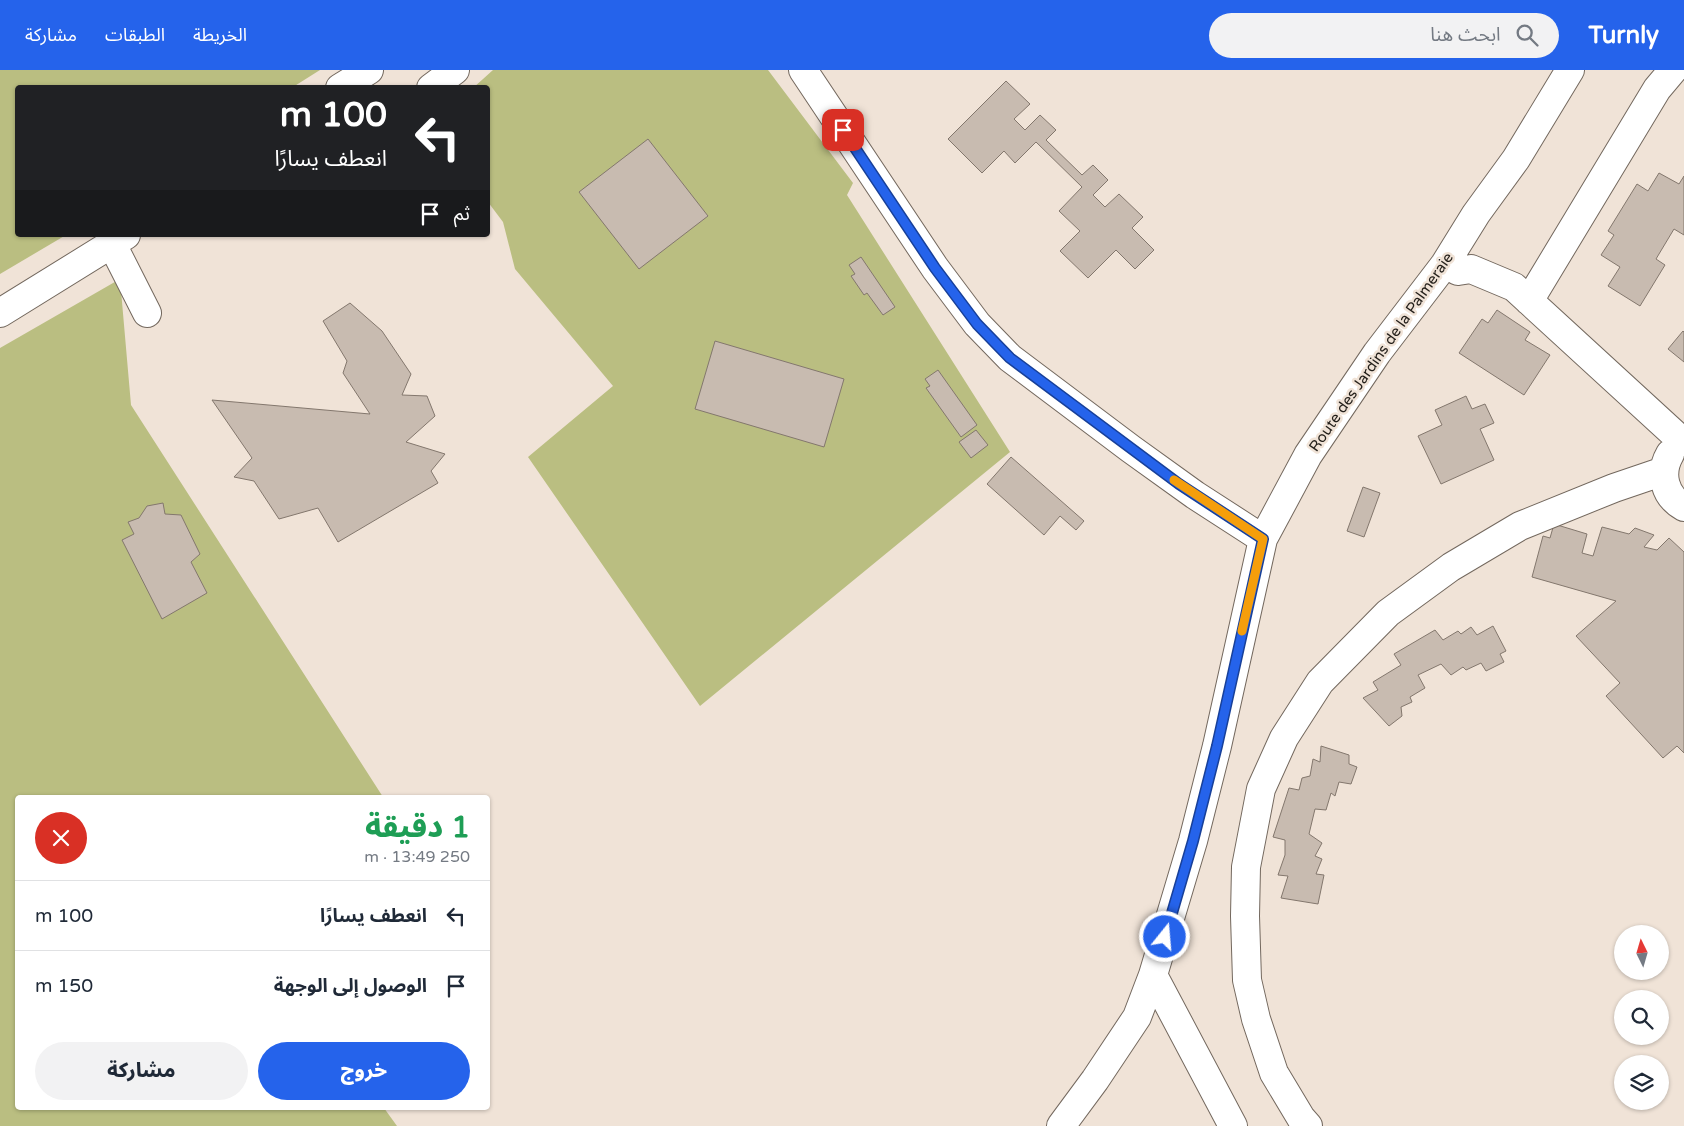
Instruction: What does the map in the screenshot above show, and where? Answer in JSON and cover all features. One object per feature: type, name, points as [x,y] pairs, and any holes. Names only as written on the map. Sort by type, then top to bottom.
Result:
[{"type":"street","points":[[345,85],[369,70]]},
{"type":"street","points":[[435,85],[456,70]]},
{"type":"street","points":[[803,70],[935,268],[977,324],[1010,358],[1179,484],[1263,539]]},
{"type":"street","name":"Route des Jardins de la Palmeraie","points":[[1061,1126],[1095,1080],[1137,1017],[1154,975],[1193,841],[1217,746],[1263,539],[1308,455],[1377,354],[1445,264],[1476,214],[1516,159],[1570,70]]},
{"type":"street","points":[[1529,301],[1657,89],[1673,70]]},
{"type":"street","points":[[0,313],[119,240],[147,313]]},
{"type":"street","points":[[1445,264],[1458,271],[1471,269],[1514,287],[1683,442],[1673,450],[1666,460],[1664,472],[1665,484],[1670,495],[1678,504],[1684,507]]},
{"type":"street","points":[[1308,1126],[1301,1118],[1274,1073],[1256,1019],[1247,980],[1244,916],[1246,867],[1261,789],[1284,738],[1320,682],[1388,614],[1451,567],[1520,526],[1614,488],[1664,472]]},
{"type":"street","points":[[1154,975],[1233,1126]]},
{"type":"green space","points":[[0,70],[320,70],[296,85],[15,85],[15,237],[63,237],[0,274]]},
{"type":"green space","points":[[493,70],[768,70],[853,183],[847,195],[1010,452],[700,706],[528,457],[613,386],[515,269],[503,222],[490,205],[490,85],[476,85]]},
{"type":"green space","points":[[120,279],[131,405],[382,795],[15,795],[15,1110],[385,1110],[397,1126],[0,1126],[0,348]]},
{"type":"building","points":[[1006,81],[1030,104],[1014,119],[1025,130],[1040,115],[1056,130],[1046,140],[1082,175],[1093,165],[1108,180],[1093,195],[1105,207],[1119,194],[1143,217],[1132,228],[1154,250],[1135,269],[1116,250],[1088,278],[1060,251],[1080,231],[1059,211],[1082,187],[1036,142],[1015,163],[1004,151],[982,173],[948,139]]},
{"type":"building","points":[[648,139],[708,216],[639,269],[579,192]]},
{"type":"building","points":[[1659,173],[1679,184],[1684,176],[1684,235],[1674,229],[1656,259],[1665,265],[1640,306],[1608,286],[1620,267],[1601,255],[1614,235],[1608,231],[1637,184],[1648,191]]},
{"type":"building","points":[[861,257],[895,307],[883,315],[867,293],[864,295],[851,276],[855,274],[849,265]]},
{"type":"building","points":[[350,303],[382,331],[411,374],[402,395],[427,396],[435,416],[406,442],[445,454],[431,471],[438,483],[338,542],[318,508],[279,519],[254,481],[234,477],[252,458],[212,400],[370,414],[343,373],[347,361],[323,321]]},
{"type":"building","points":[[1497,310],[1530,332],[1525,340],[1550,355],[1524,395],[1459,353],[1482,319],[1488,323]]},
{"type":"building","points":[[1684,332],[1684,362],[1668,349]]},
{"type":"building","points":[[715,341],[844,379],[824,447],[695,409]]},
{"type":"building","points":[[938,370],[977,425],[961,437],[926,388],[930,386],[925,379]]},
{"type":"building","points":[[1466,396],[1472,409],[1485,404],[1494,423],[1480,429],[1494,460],[1441,484],[1418,436],[1442,425],[1435,410]]},
{"type":"building","points":[[976,430],[988,445],[971,458],[959,442]]},
{"type":"building","points":[[1011,457],[1084,521],[1076,530],[1060,516],[1044,535],[987,484]]},
{"type":"building","points":[[1363,487],[1380,493],[1364,537],[1347,531]]},
{"type":"building","points":[[163,503],[165,514],[181,515],[200,554],[191,562],[207,593],[162,619],[122,540],[134,534],[128,522],[139,518],[147,506]]},
{"type":"building","points":[[1554,524],[1587,534],[1582,553],[1593,556],[1602,527],[1629,534],[1635,528],[1654,535],[1644,547],[1657,550],[1669,538],[1684,552],[1684,753],[1677,746],[1663,758],[1606,696],[1620,683],[1576,636],[1616,601],[1532,577],[1543,536],[1550,538]]},
{"type":"building","points":[[1493,626],[1506,651],[1500,654],[1504,662],[1486,671],[1481,663],[1466,670],[1463,667],[1451,675],[1441,664],[1418,675],[1425,688],[1410,697],[1412,702],[1401,707],[1402,716],[1389,726],[1363,698],[1378,690],[1373,682],[1401,665],[1394,654],[1435,630],[1443,640],[1458,631],[1461,634],[1471,627],[1477,635]]},
{"type":"building","points":[[1321,746],[1349,755],[1349,764],[1357,767],[1351,784],[1339,782],[1335,796],[1331,793],[1326,810],[1315,809],[1309,834],[1322,843],[1315,856],[1322,859],[1316,874],[1324,875],[1318,904],[1281,898],[1288,876],[1278,875],[1285,855],[1285,840],[1273,837],[1289,788],[1299,790],[1302,778],[1310,776],[1313,759],[1320,762]]},
{"type":"slow traffic","points":[[1174,480],[1263,539],[1242,631]]},
{"type":"route","points":[[843,130],[935,268],[977,324],[1010,358],[1179,484],[1263,539],[1217,746],[1193,841],[1165,937]]}]
